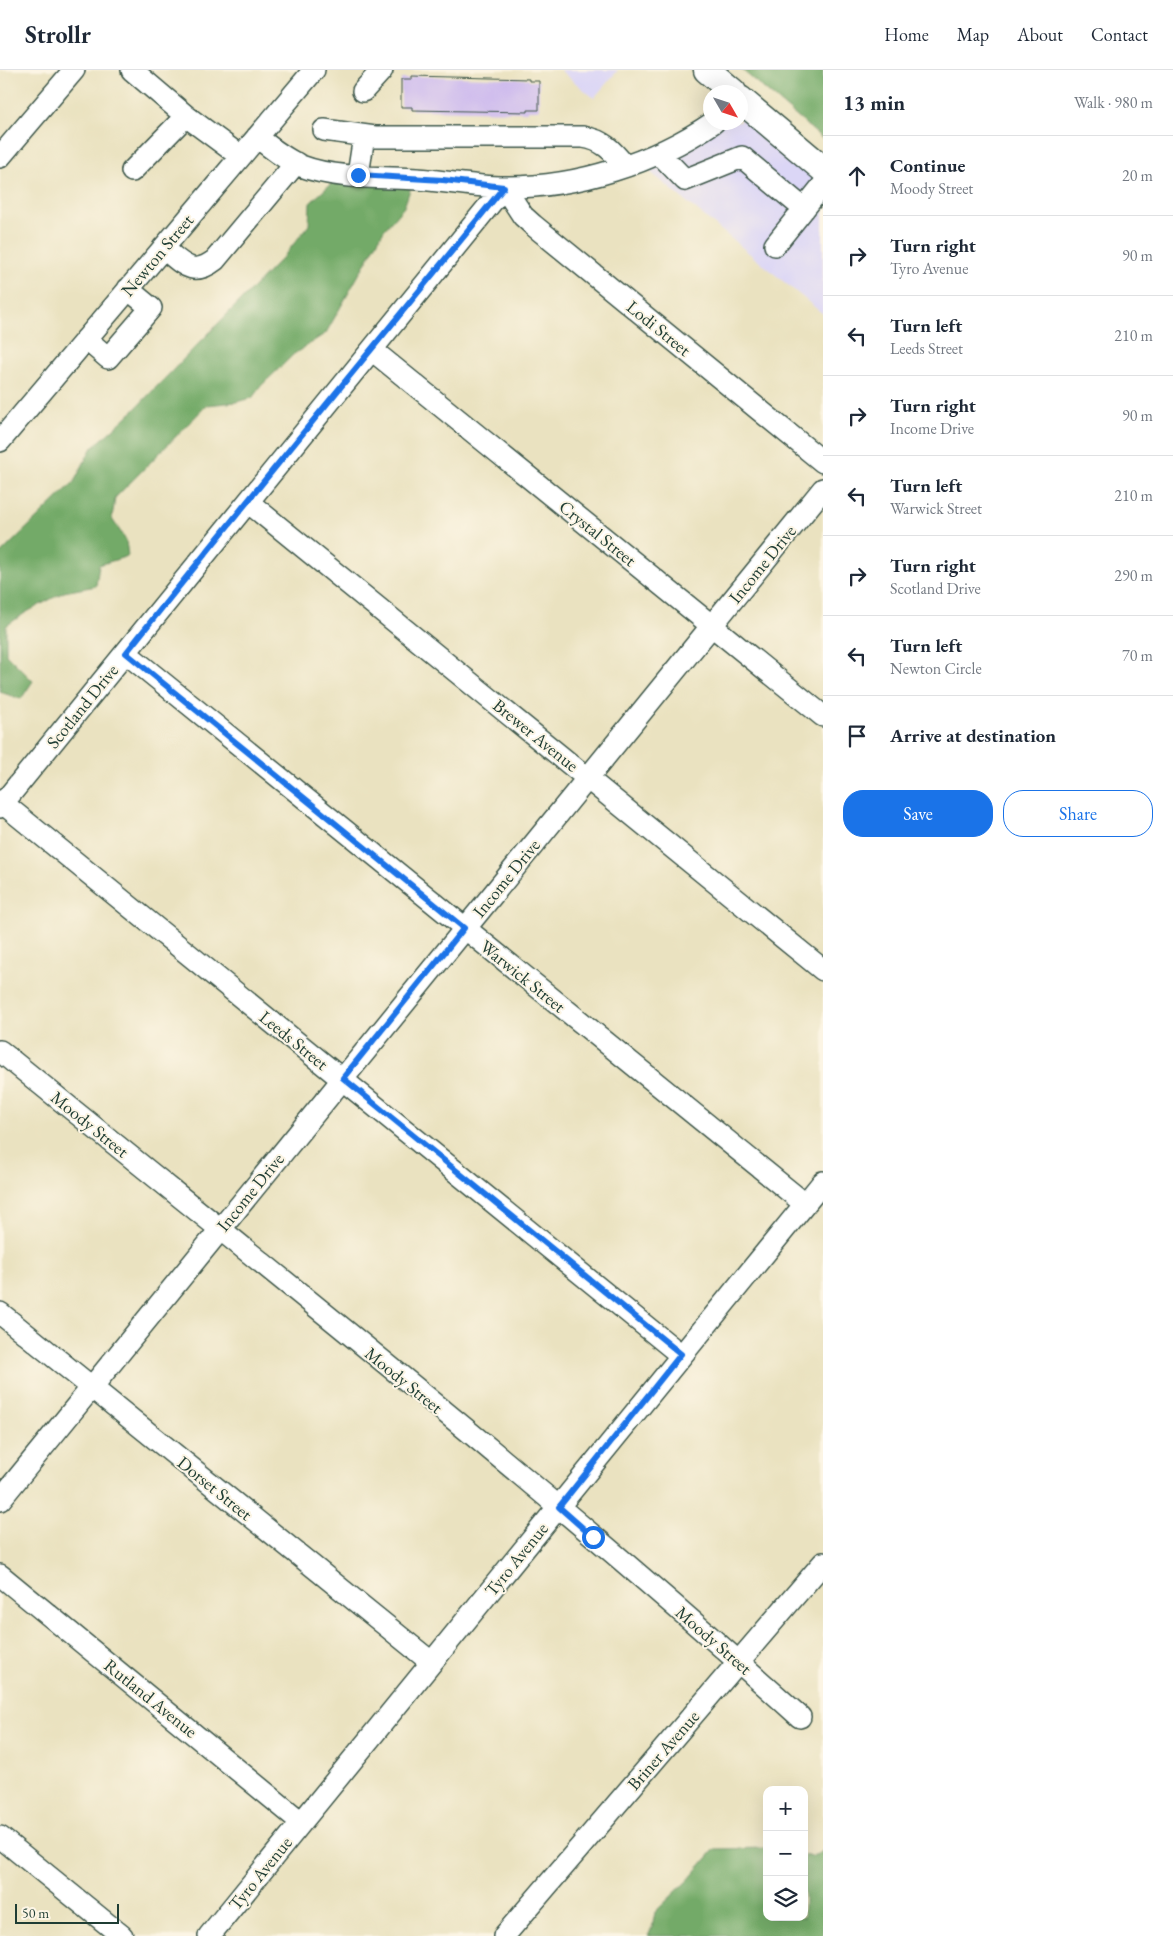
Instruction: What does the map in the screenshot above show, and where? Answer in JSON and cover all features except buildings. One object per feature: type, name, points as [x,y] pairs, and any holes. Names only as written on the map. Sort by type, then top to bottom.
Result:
[{"type":"main road","points":[[707,70],[724,85]]},
{"type":"main road","points":[[748,107],[823,169]]},
{"type":"street","points":[[0,157],[74,70]]},
{"type":"street","name":"Newton Street","points":[[0,441],[314,70]]},
{"type":"street","points":[[363,91],[382,70]]},
{"type":"street","points":[[145,74],[186,116],[240,156]]},
{"type":"street","points":[[132,171],[186,116]]},
{"type":"street","points":[[324,130],[364,136],[594,138],[604,143],[625,166]]},
{"type":"street","points":[[257,137],[296,164],[312,170],[443,180],[504,187],[574,181],[625,166],[659,153],[704,130]]},
{"type":"street","points":[[358,175],[364,136]]},
{"type":"street","points":[[659,153],[685,180],[742,157],[804,209]]},
{"type":"street","points":[[163,248],[185,266],[198,269],[206,267],[215,260],[296,164]]},
{"type":"street","points":[[775,245],[823,186]]},
{"type":"street","name":"Scotland Drive","points":[[1,804],[504,187]]},
{"type":"street","name":"Lodi Street","points":[[504,187],[523,216],[532,225],[823,462]]},
{"type":"street","points":[[86,339],[108,358],[151,308],[123,295]]},
{"type":"street","points":[[102,320],[124,339]]},
{"type":"street","name":"Crystal Street","points":[[372,350],[823,716]]},
{"type":"street","name":"Income Drive","points":[[0,1500],[823,488]]},
{"type":"street","name":"Brewer Avenue","points":[[248,502],[823,970]]},
{"type":"street","name":"Warwick Street","points":[[126,653],[805,1204]]},
{"type":"street","name":"Leeds Street","points":[[1,804],[343,1078],[681,1354]]},
{"type":"street","name":"Moody Street","points":[[0,1051],[559,1507],[739,1661],[800,1717]]},
{"type":"street","name":"Tyro Avenue","points":[[209,1936],[559,1507],[681,1354],[823,1182]]},
{"type":"street","name":"Dorset Street","points":[[0,1313],[431,1662]]},
{"type":"street","name":"Briner Avenue","points":[[504,1936],[823,1563]]},
{"type":"street","name":"Rutland Avenue","points":[[0,1575],[301,1822]]},
{"type":"street","points":[[0,1837],[122,1936]]},
{"type":"shaded area","points":[[560,70],[618,70],[594,98]]},
{"type":"shaded area","points":[[748,110],[823,169],[823,314],[654,175],[639,161],[703,129],[748,130]]},
{"type":"green space","points":[[742,70],[823,70],[823,139]]},
{"type":"green space","points":[[335,180],[412,184],[404,207],[384,230],[326,333],[294,354],[261,386],[252,398],[207,405],[115,498],[112,519],[126,540],[128,556],[99,565],[96,586],[64,592],[25,613],[6,626],[6,654],[33,681],[21,699],[0,692],[0,554],[74,482],[91,449],[133,411],[283,257],[309,225],[310,203]]},
{"type":"green space","points":[[763,1848],[763,1921],[808,1921],[808,1856],[812,1857],[823,1851],[823,1936],[648,1936],[652,1928],[655,1912],[689,1879],[715,1849]]},
{"type":"route","points":[[358,175],[443,180],[504,187],[291,450],[214,541],[126,653],[464,928],[343,1078],[681,1354],[559,1507],[593,1537]]}]
